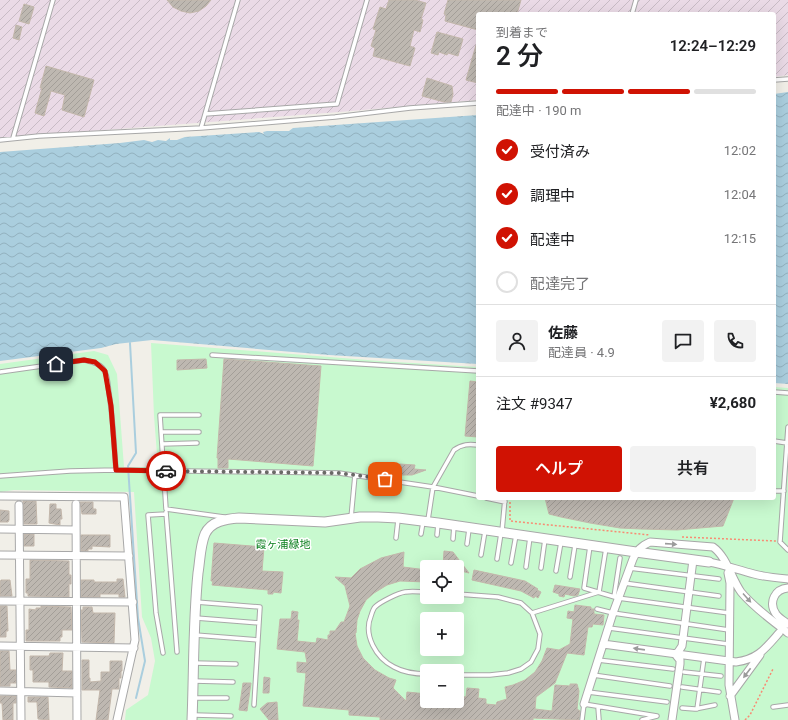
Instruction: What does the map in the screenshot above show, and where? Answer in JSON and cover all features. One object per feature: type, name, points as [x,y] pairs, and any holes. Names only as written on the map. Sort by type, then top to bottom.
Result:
[{"type":"street","points":[[0,496],[124,497],[135,640],[117,720]]},
{"type":"street","points":[[76,504],[77,720]]},
{"type":"street","points":[[19,505],[22,692],[21,720]]},
{"type":"street","points":[[193,718],[196,602],[200,552],[205,534],[211,527],[218,522],[235,518],[325,522],[378,517],[398,518],[708,562],[726,565],[755,575],[788,579]]},
{"type":"street","points":[[0,529],[76,530]]},
{"type":"street","points":[[584,704],[609,628],[616,597],[624,583],[636,552],[650,542],[713,547],[720,554],[738,586],[748,600],[788,633]]},
{"type":"street","points":[[0,555],[129,556]]},
{"type":"street","points":[[675,654],[681,649],[683,639],[693,560]]},
{"type":"street","points":[[726,565],[730,583],[728,662],[730,696],[735,720]]},
{"type":"street","points":[[788,588],[782,589],[775,594],[772,604],[776,614],[788,624]]},
{"type":"street","points":[[0,601],[132,602]]},
{"type":"street","points":[[730,696],[764,650],[779,633]]},
{"type":"street","points":[[603,644],[728,662],[749,660],[764,650]]},
{"type":"street","points":[[0,646],[134,648]]},
{"type":"street","points":[[672,720],[680,664],[680,660],[675,654]]},
{"type":"street","points":[[0,691],[78,692]]},
{"type":"lane","points":[[13,138],[53,0]]},
{"type":"lane","points":[[202,128],[238,0]]},
{"type":"lane","points":[[205,114],[337,104],[367,0]]},
{"type":"lane","points":[[633,12],[636,0]]},
{"type":"lane","points":[[776,80],[788,79]]},
{"type":"lane","points":[[0,140],[13,138],[202,128],[476,103]]},
{"type":"lane","points":[[212,355],[476,371]]},
{"type":"lane","points":[[0,372],[84,360],[95,362],[101,367],[105,371],[111,406],[116,470]]},
{"type":"lane","points":[[776,392],[788,393]]},
{"type":"lane","points":[[177,652],[166,509],[161,471],[162,444],[160,415],[199,415]]},
{"type":"lane","points":[[788,427],[780,542],[788,550]]},
{"type":"lane","points":[[161,432],[199,432]]},
{"type":"lane","points":[[776,441],[787,443]]},
{"type":"lane","points":[[162,444],[197,443]]},
{"type":"lane","points":[[421,534],[433,487],[454,450],[459,446],[466,444],[476,445]]},
{"type":"lane","points":[[0,476],[70,471],[116,470],[339,473],[433,487],[476,496]]},
{"type":"lane","points":[[351,519],[355,475]]},
{"type":"lane","points":[[776,491],[784,491]]},
{"type":"lane","points":[[497,559],[505,500]]},
{"type":"lane","points":[[166,509],[235,518]]},
{"type":"lane","points":[[163,653],[156,613],[148,516],[166,514]]},
{"type":"lane","points":[[396,538],[398,518]]},
{"type":"lane","points":[[437,536],[438,523]]},
{"type":"lane","points":[[453,539],[454,525]]},
{"type":"lane","points":[[467,544],[469,528]]},
{"type":"lane","points":[[481,555],[485,530]]},
{"type":"lane","points":[[511,563],[516,534]]},
{"type":"lane","points":[[526,567],[530,536]]},
{"type":"lane","points":[[541,568],[546,538]]},
{"type":"lane","points":[[556,572],[561,541]]},
{"type":"lane","points":[[570,577],[576,543]]},
{"type":"lane","points":[[590,546],[584,588],[616,597],[729,613]]},
{"type":"lane","points":[[599,592],[606,548]]},
{"type":"lane","points":[[616,597],[620,558]]},
{"type":"lane","points":[[629,568],[718,579]]},
{"type":"lane","points":[[624,583],[719,596]]},
{"type":"lane","points":[[420,592],[405,592],[386,600],[374,608],[368,622],[372,645],[380,657],[394,668],[420,674]]},
{"type":"lane","points":[[532,613],[599,592]]},
{"type":"lane","points":[[464,595],[498,597],[521,603],[532,613],[540,634],[538,649],[530,662],[521,669],[508,673],[490,675],[464,675]]},
{"type":"lane","points":[[196,602],[260,607],[254,705]]},
{"type":"lane","points":[[597,609],[613,613],[729,630]]},
{"type":"lane","points":[[196,618],[259,623]]},
{"type":"lane","points":[[609,628],[728,644]]},
{"type":"lane","points":[[195,635],[258,640]]},
{"type":"lane","points":[[697,709],[704,658]]},
{"type":"lane","points":[[598,660],[672,669]]},
{"type":"lane","points":[[194,663],[236,664]]},
{"type":"lane","points":[[684,672],[721,676]]},
{"type":"lane","points":[[593,675],[670,686]]},
{"type":"lane","points":[[194,681],[233,682]]},
{"type":"lane","points":[[682,687],[719,692]]},
{"type":"lane","points":[[588,692],[667,702]]},
{"type":"lane","points":[[193,698],[227,698]]},
{"type":"lane","points":[[582,720],[584,704],[657,716],[642,720]]},
{"type":"lane","points":[[682,708],[697,709],[715,705]]},
{"type":"lane","points":[[773,707],[788,705]]},
{"type":"lane","points":[[598,707],[599,720]]},
{"type":"lane","points":[[193,718],[230,716]]},
{"type":"path","points":[[505,500],[511,502],[510,521],[655,535]]},
{"type":"path","points":[[679,536],[780,542]]},
{"type":"path","points":[[745,720],[750,715],[773,669]]},
{"type":"shaded area","points":[[0,0],[788,0],[788,75],[776,77],[776,12],[476,12],[476,100],[0,138]]},
{"type":"green space","name":"霞ヶ浦緑地","points":[[151,343],[476,367],[476,500],[776,500],[776,387],[788,388],[788,720],[125,720],[126,710],[148,695],[155,661],[151,638],[142,617],[134,492],[14,490],[0,492],[0,364],[94,351],[108,355],[117,374],[124,467],[158,467]]},
{"type":"water","points":[[788,92],[788,384],[776,383],[776,94]]},
{"type":"water","points":[[476,115],[476,364],[329,355],[152,340],[0,361],[0,152],[144,140],[152,142],[158,140],[166,141],[170,138],[170,140],[177,140],[185,137],[259,132],[264,134],[263,132],[267,131],[289,131],[293,128]]},
{"type":"building","points":[[167,0],[211,0],[199,11],[190,13],[173,7]]},
{"type":"building","points":[[389,0],[415,0],[426,3],[421,19],[423,20],[420,32],[414,30],[410,46],[415,48],[410,66],[373,56],[375,48],[371,46],[376,30],[373,29],[380,7],[386,9]]},
{"type":"building","points":[[448,0],[521,0],[518,12],[476,12],[476,29],[445,21],[446,15],[444,14]]},
{"type":"building","points":[[24,4],[34,7],[29,24],[19,21]]},
{"type":"building","points":[[16,25],[22,27],[19,40],[13,38]]},
{"type":"building","points":[[437,32],[463,39],[458,56],[448,53],[447,55],[439,52],[438,55],[431,53]]},
{"type":"building","points":[[476,45],[476,82],[466,80]]},
{"type":"building","points":[[46,66],[94,80],[84,117],[62,110],[65,95],[51,91],[44,116],[35,113]]},
{"type":"building","points":[[427,78],[452,86],[453,94],[451,102],[444,102],[422,96]]},
{"type":"building","points":[[206,359],[207,368],[177,370],[177,360]]},
{"type":"building","points":[[224,359],[321,366],[313,466],[228,459],[228,468],[218,468],[217,458]]},
{"type":"building","points":[[470,381],[476,382],[476,437],[465,436]]},
{"type":"building","points":[[383,463],[415,465],[414,469],[426,470],[412,475],[391,475],[383,473]]},
{"type":"building","points":[[546,500],[733,500],[723,526],[677,530],[620,528],[549,514]]},
{"type":"building","points":[[23,501],[36,501],[37,524],[24,524]]},
{"type":"building","points":[[80,502],[93,502],[93,509],[96,509],[96,514],[82,514]]},
{"type":"building","points":[[50,504],[56,504],[56,509],[61,509],[62,519],[60,519],[60,525],[49,523]]},
{"type":"building","points":[[0,510],[9,511],[8,522],[0,522]]},
{"type":"building","points":[[24,534],[34,534],[34,546],[24,546]]},
{"type":"building","points":[[81,535],[110,535],[110,547],[92,546],[92,549],[88,549],[88,551],[81,551]]},
{"type":"building","points":[[214,543],[264,547],[262,571],[283,572],[281,593],[273,592],[273,594],[268,594],[268,590],[212,585]]},
{"type":"building","points":[[444,551],[453,552],[459,560],[443,560]]},
{"type":"building","points":[[404,552],[403,567],[420,569],[420,582],[400,581],[387,585],[366,600],[357,620],[355,633],[357,646],[363,658],[375,670],[389,678],[396,680],[393,688],[406,701],[407,692],[420,693],[420,708],[464,708],[464,697],[466,697],[467,688],[479,689],[478,698],[486,699],[486,704],[496,705],[497,702],[507,699],[505,687],[525,680],[535,672],[542,661],[547,648],[559,650],[570,644],[573,619],[567,618],[568,611],[574,612],[575,605],[591,607],[591,609],[594,609],[594,614],[604,615],[603,625],[593,624],[592,627],[588,627],[584,655],[567,653],[555,683],[536,697],[535,709],[552,711],[555,685],[570,686],[570,684],[577,684],[579,691],[577,709],[580,711],[579,720],[533,718],[533,720],[380,720],[380,717],[349,715],[349,710],[303,706],[306,673],[297,672],[297,662],[307,663],[305,652],[277,649],[280,619],[291,619],[292,611],[298,612],[297,620],[299,620],[297,641],[316,643],[317,638],[328,640],[330,631],[335,631],[341,622],[344,622],[350,606],[345,586],[335,577],[351,578],[360,569],[381,558]]},
{"type":"building","points":[[30,560],[69,561],[69,575],[71,575],[71,584],[69,584],[69,597],[28,596],[28,593],[26,593],[26,579],[30,579]]},
{"type":"building","points":[[464,566],[469,573],[464,572]]},
{"type":"building","points":[[474,570],[525,581],[541,592],[538,598],[535,596],[534,598],[521,591],[472,580]]},
{"type":"building","points":[[117,579],[123,579],[125,597],[119,597],[119,594],[100,594],[100,597],[81,597],[81,580],[94,580],[94,582],[117,582]]},
{"type":"building","points":[[1,580],[10,580],[12,596],[0,596]]},
{"type":"building","points":[[555,585],[580,589],[578,595],[574,596],[565,594],[564,597],[553,592]]},
{"type":"building","points":[[0,606],[7,606],[8,631],[6,631],[6,637],[0,637]]},
{"type":"building","points":[[41,606],[71,607],[72,630],[62,630],[62,637],[60,637],[60,641],[26,641],[26,630],[29,630],[29,609],[36,610],[36,608],[41,608]]},
{"type":"building","points":[[83,607],[92,607],[93,613],[115,613],[114,643],[82,642],[81,610],[83,610]]},
{"type":"building","points":[[0,651],[9,651],[10,670],[16,670],[16,683],[10,683],[10,686],[0,686]]},
{"type":"building","points":[[50,653],[63,653],[62,671],[72,671],[72,688],[49,687],[49,682],[33,682],[33,670],[30,670],[30,656],[49,656]]},
{"type":"building","points":[[82,660],[89,660],[90,682],[101,681],[101,672],[110,672],[110,661],[122,661],[119,689],[112,689],[108,720],[96,720],[100,690],[82,690]]},
{"type":"building","points":[[264,677],[270,678],[269,693],[263,693]]},
{"type":"building","points":[[243,683],[251,683],[247,711],[239,710]]},
{"type":"building","points":[[0,696],[16,696],[16,703],[13,703],[13,720],[3,720]]},
{"type":"building","points":[[28,697],[48,697],[49,720],[38,719],[37,702],[28,702]]},
{"type":"building","points":[[277,702],[278,720],[269,720],[260,709],[267,703]]},
{"type":"waterway","points":[[130,343],[136,453],[128,466],[138,618],[145,661],[136,698]]},
{"type":"way so far","points":[[166,471],[339,473],[385,479]]},
{"type":"route","points":[[56,364],[84,360],[95,362],[105,371],[111,406],[116,470],[166,471]]}]
